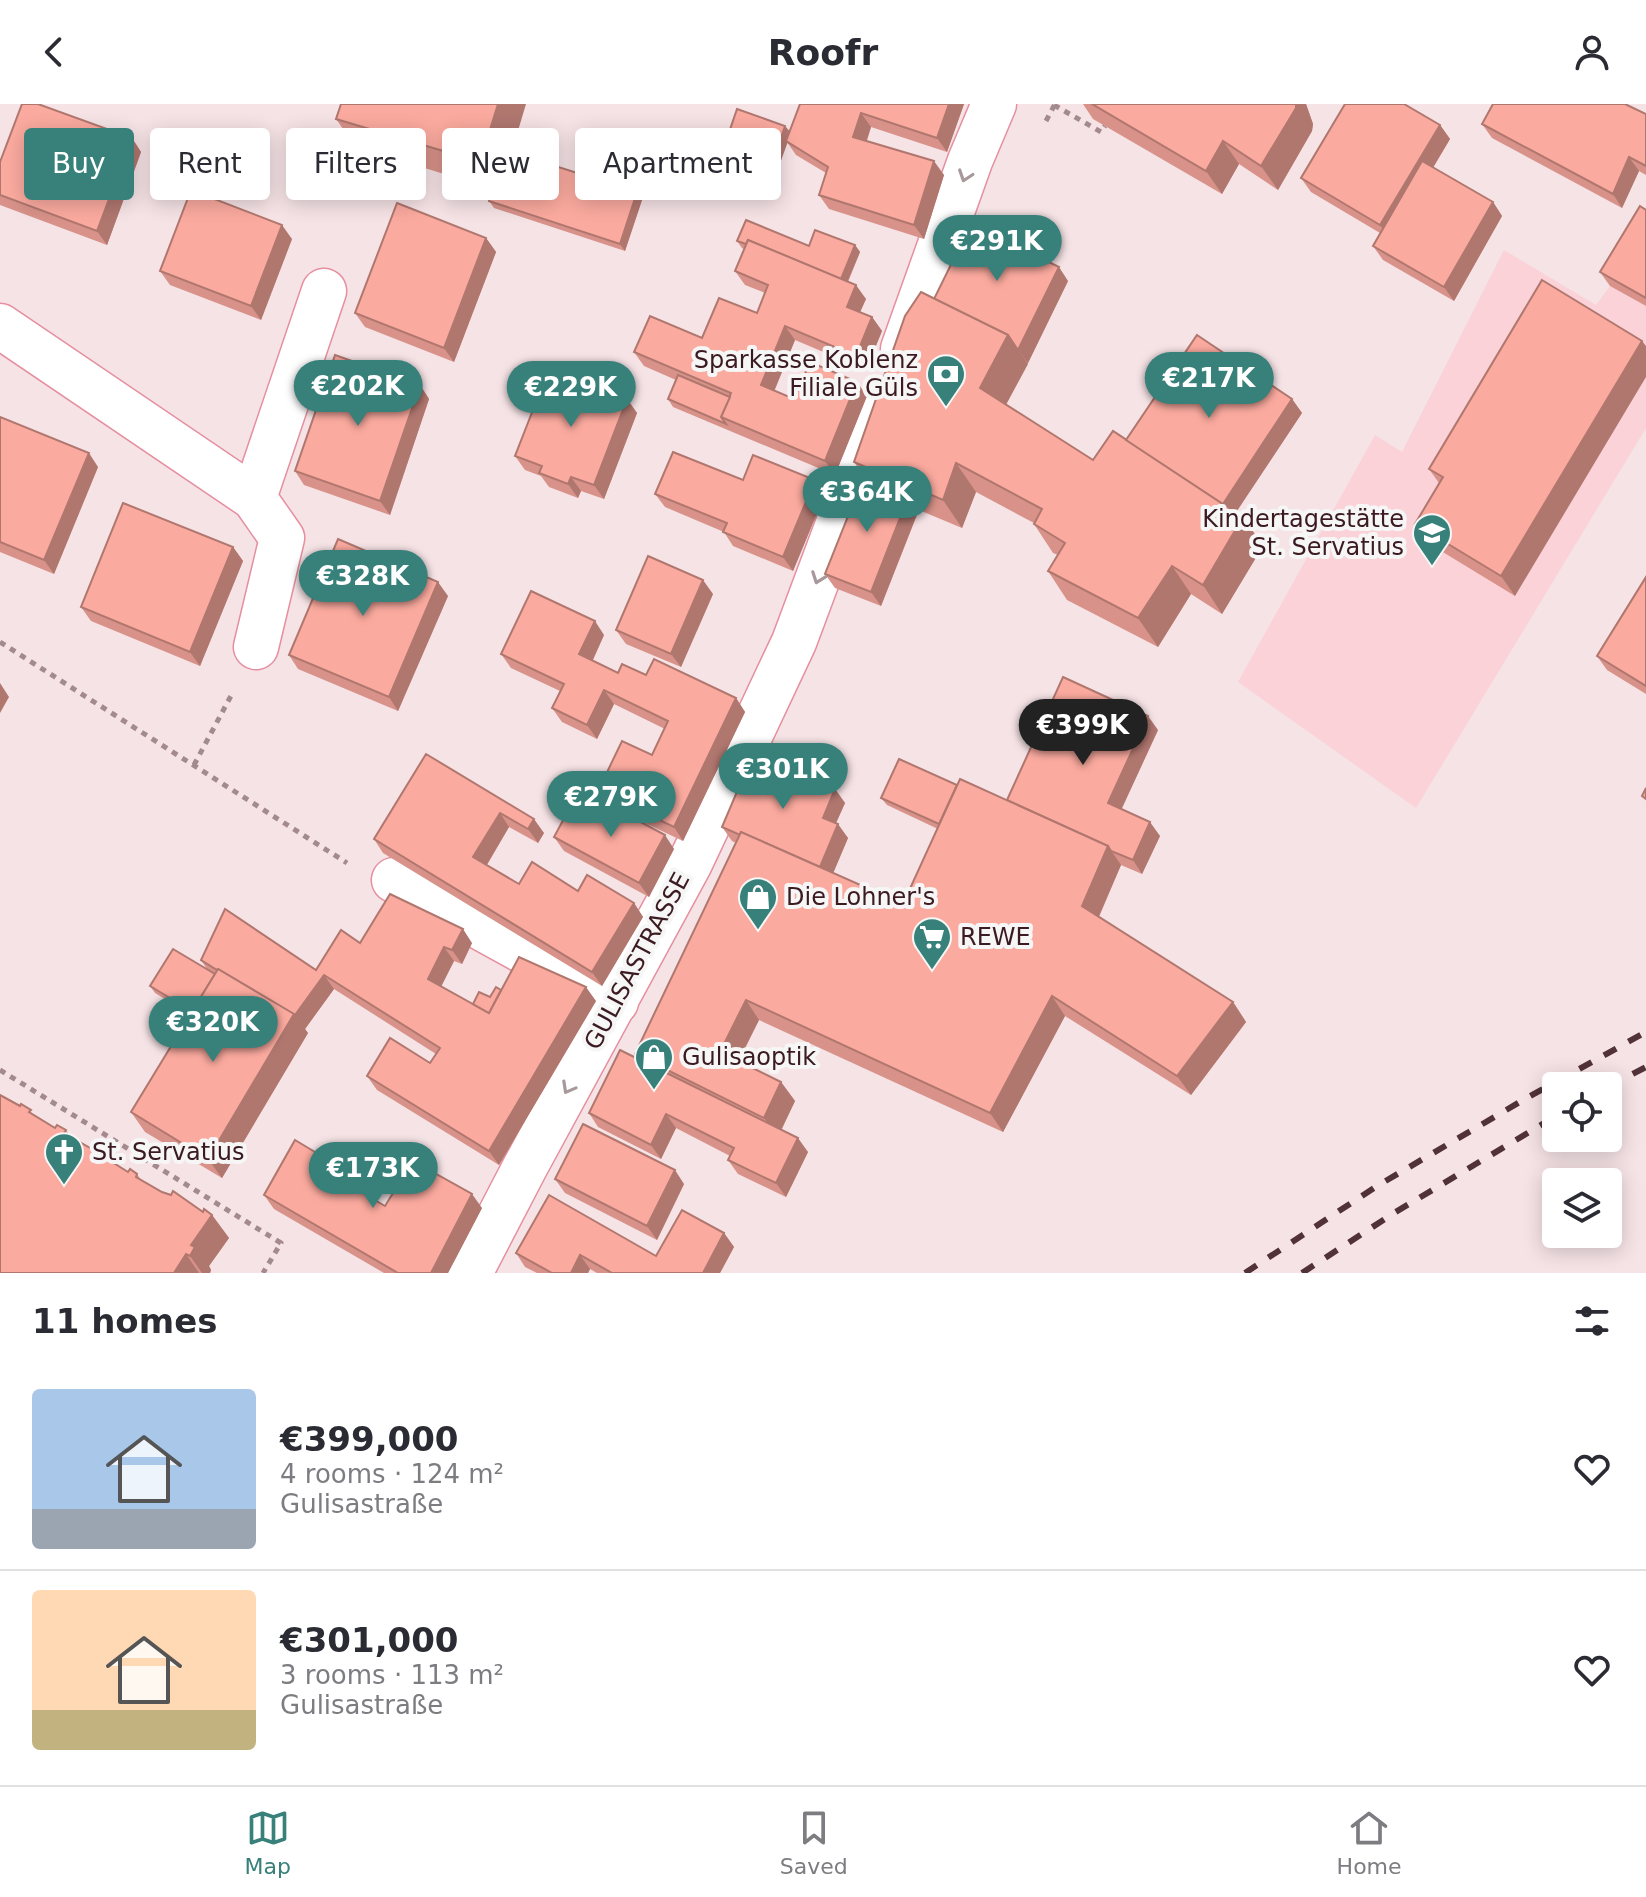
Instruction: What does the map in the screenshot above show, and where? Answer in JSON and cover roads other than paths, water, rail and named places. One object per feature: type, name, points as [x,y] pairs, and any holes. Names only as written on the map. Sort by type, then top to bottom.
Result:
[{"type":"street","name":"GULISASTRASSE","points":[[470,1273],[690,863],[794,642],[970,161],[994,104]]},
{"type":"street","points":[[254,498],[324,291]]},
{"type":"street","points":[[0,326],[254,498],[282,538],[256,647]]},
{"type":"street","points":[[394,880],[616,1002]]},
{"type":"railway","points":[[1245,1273],[1377,1186],[1646,1032]]},
{"type":"railway","points":[[1622,1080],[1646,1067]]},
{"type":"railway","points":[[1302,1273],[1394,1213],[1542,1124]]},
{"type":"place","name":"Sparkasse Koblenz Filiale Güls","points":[[946,408]]},
{"type":"place","name":"Kindertagestätte St. Servatius","points":[[1432,567]]},
{"type":"place","name":"Die Lohner's","points":[[758,931]]},
{"type":"place","name":"REWE","points":[[932,971]]},
{"type":"place","name":"Gulisaoptik","points":[[654,1091]]},
{"type":"place","name":"St. Servatius","points":[[64,1186]]}]
